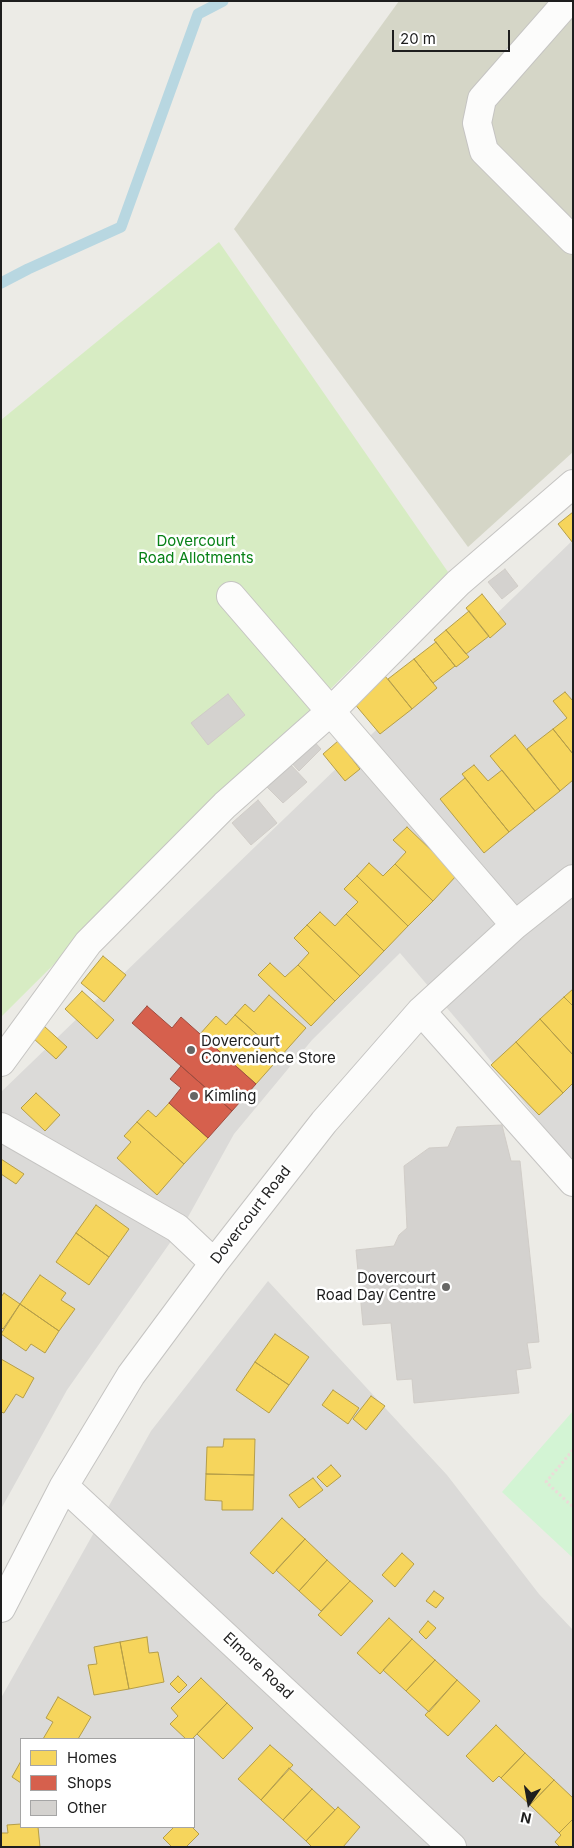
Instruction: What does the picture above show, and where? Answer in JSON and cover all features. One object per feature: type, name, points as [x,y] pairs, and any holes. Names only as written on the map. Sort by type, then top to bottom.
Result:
[{"type":"street","points":[[568,1],[482,99],[477,123],[484,151],[573,240]]},
{"type":"street","points":[[1,1062],[88,943],[225,804],[330,711],[458,583],[573,484]]},
{"type":"street","points":[[231,596],[515,925]]},
{"type":"street","name":"Dovercourt Road","points":[[1,1608],[64,1486],[131,1375],[214,1263],[324,1122],[422,1011],[515,925],[573,879]]},
{"type":"street","points":[[422,1011],[573,1182]]},
{"type":"street","points":[[1,1127],[177,1228],[214,1263]]},
{"type":"street","name":"Elmore Road","points":[[64,1486],[452,1847]]},
{"type":"path","points":[[573,1450],[546,1482],[573,1507]]},
{"type":"shaded area","points":[[399,1],[573,1],[573,452],[468,547],[234,229]]},
{"type":"shaded area","points":[[573,540],[573,1164],[470,1035],[400,953],[312,1040],[234,1134],[188,1217],[67,1390],[1,1509],[1,1092]]},
{"type":"shaded area","points":[[268,1281],[447,1475],[539,1594],[573,1630],[573,1847],[1,1847],[1,1698],[151,1431]]},
{"type":"green space","name":"Dovercourt Road Allotments","points":[[219,242],[448,572],[1,1017],[1,420]]},
{"type":"green space","points":[[573,1411],[573,1558],[502,1492]]},
{"type":"building: Homes","points":[[573,512],[573,543],[558,524]]},
{"type":"building: Homes","points":[[482,594],[506,624],[490,638],[466,608]]},
{"type":"building: Homes","points":[[469,611],[489,636],[466,654],[446,630]]},
{"type":"building: Homes","points":[[446,630],[469,657],[456,667],[434,640]]},
{"type":"building: Homes","points":[[436,642],[455,666],[433,683],[414,659]]},
{"type":"building: Homes","points":[[414,659],[437,688],[412,709],[388,679]]},
{"type":"building: Homes","points":[[385,676],[412,709],[380,734],[353,702]]},
{"type":"building: Homes","points":[[565,692],[573,701],[573,754],[553,729],[567,718],[553,701]]},
{"type":"building: Homes","points":[[553,729],[573,754],[573,780],[560,791],[527,749]]},
{"type":"building: Homes","points":[[515,735],[560,791],[535,811],[490,756]]},
{"type":"building: Homes","points":[[338,741],[360,769],[345,781],[323,754]]},
{"type":"building: Homes","points":[[474,765],[488,781],[502,770],[535,811],[509,832],[462,774]]},
{"type":"building: Homes","points":[[465,778],[509,832],[484,853],[440,799]]},
{"type":"building: Homes","points":[[407,827],[457,875],[433,901],[395,864],[406,852],[393,840]]},
{"type":"building: Homes","points":[[369,863],[383,876],[395,864],[433,901],[408,926],[357,876]]},
{"type":"building: Homes","points":[[357,876],[408,926],[384,951],[346,914],[358,902],[344,889]]},
{"type":"building: Homes","points":[[320,912],[335,926],[346,914],[384,951],[360,976],[307,925]]},
{"type":"building: Homes","points":[[307,925],[360,976],[335,1001],[298,965],[309,953],[294,938]]},
{"type":"building: Homes","points":[[103,956],[126,975],[104,1002],[81,983]]},
{"type":"building: Homes","points":[[270,963],[285,977],[298,965],[335,1001],[311,1026],[258,975]]},
{"type":"building: Homes","points":[[573,989],[573,1006],[564,997]]},
{"type":"building: Homes","points":[[82,991],[114,1020],[97,1039],[65,1009]]},
{"type":"building: Homes","points":[[269,995],[306,1028],[281,1056],[235,1015],[245,1004],[254,1012]]},
{"type":"building: Homes","points":[[564,997],[573,1006],[573,1055],[540,1019]]},
{"type":"building: Homes","points":[[235,1015],[281,1056],[256,1084],[200,1034],[216,1016],[226,1025]]},
{"type":"building: Homes","points":[[540,1019],[573,1055],[573,1083],[563,1093],[516,1042]]},
{"type":"building: Homes","points":[[44,1026],[67,1047],[56,1059],[33,1038]]},
{"type":"building: Homes","points":[[516,1042],[563,1093],[539,1115],[491,1065]]},
{"type":"building: Homes","points":[[36,1093],[60,1115],[45,1131],[21,1108]]},
{"type":"building: Homes","points":[[169,1103],[208,1138],[184,1164],[137,1122],[148,1110],[156,1117]]},
{"type":"building: Homes","points":[[137,1122],[184,1164],[157,1195],[117,1158],[131,1142],[124,1136]]},
{"type":"building: Homes","points":[[1,1159],[24,1174],[16,1184],[1,1174]]},
{"type":"building: Homes","points":[[96,1205],[129,1229],[109,1257],[76,1233]]},
{"type":"building: Homes","points":[[76,1233],[109,1257],[89,1285],[56,1262]]},
{"type":"building: Homes","points":[[40,1275],[66,1293],[61,1300],[75,1309],[59,1331],[20,1304]]},
{"type":"building: Homes","points":[[4,1293],[20,1304],[3,1329],[1,1327],[1,1297]]},
{"type":"building: Homes","points":[[20,1304],[59,1331],[45,1353],[31,1344],[26,1351],[1,1334]]},
{"type":"building: Homes","points":[[275,1334],[309,1357],[289,1385],[255,1362]]},
{"type":"building: Homes","points":[[1,1359],[34,1378],[23,1398],[16,1394],[4,1413],[1,1412]]},
{"type":"building: Homes","points":[[255,1362],[289,1385],[269,1413],[236,1390]]},
{"type":"building: Homes","points":[[333,1390],[359,1408],[348,1424],[322,1405]]},
{"type":"building: Homes","points":[[371,1396],[385,1406],[366,1430],[353,1419]]},
{"type":"building: Homes","points":[[224,1439],[255,1439],[254,1475],[206,1474],[207,1447],[223,1447]]},
{"type":"building: Homes","points":[[331,1465],[341,1476],[327,1487],[317,1477]]},
{"type":"building: Homes","points":[[206,1474],[254,1475],[253,1510],[222,1510],[222,1501],[205,1500]]},
{"type":"building: Homes","points":[[313,1478],[323,1490],[299,1508],[289,1495]]},
{"type":"building: Homes","points":[[282,1518],[305,1539],[273,1574],[250,1553]]},
{"type":"building: Homes","points":[[305,1539],[327,1560],[299,1591],[276,1570]]},
{"type":"building: Homes","points":[[402,1553],[414,1564],[395,1587],[382,1575]]},
{"type":"building: Homes","points":[[327,1560],[350,1581],[321,1611],[299,1591]]},
{"type":"building: Homes","points":[[350,1581],[373,1601],[341,1636],[318,1615]]},
{"type":"building: Homes","points":[[434,1591],[444,1598],[436,1608],[426,1601]]},
{"type":"building: Homes","points":[[389,1618],[412,1639],[380,1674],[357,1653]]},
{"type":"building: Homes","points":[[428,1621],[436,1628],[426,1639],[419,1632]]},
{"type":"building: Homes","points":[[147,1637],[149,1653],[158,1652],[164,1682],[129,1689],[120,1642]]},
{"type":"building: Homes","points":[[412,1639],[435,1660],[406,1691],[383,1670]]},
{"type":"building: Homes","points":[[120,1642],[129,1689],[94,1695],[88,1665],[97,1664],[94,1647]]},
{"type":"building: Homes","points":[[435,1660],[457,1680],[429,1712],[406,1691]]},
{"type":"building: Homes","points":[[178,1676],[187,1685],[179,1693],[170,1684]]},
{"type":"building: Homes","points":[[201,1678],[227,1703],[193,1738],[185,1738],[170,1724],[178,1716],[171,1708]]},
{"type":"building: Homes","points":[[457,1680],[480,1701],[448,1736],[425,1715]]},
{"type":"building: Homes","points":[[58,1697],[91,1717],[79,1738],[44,1738],[53,1722],[46,1718]]},
{"type":"building: Homes","points":[[227,1703],[253,1728],[223,1759],[197,1734]]},
{"type":"building: Homes","points":[[496,1725],[525,1753],[501,1778],[499,1776],[493,1782],[466,1756]]},
{"type":"building: Homes","points":[[270,1745],[293,1765],[261,1800],[238,1779]]},
{"type":"building: Homes","points":[[525,1753],[554,1780],[530,1805],[501,1778]]},
{"type":"building: Homes","points":[[20,1763],[20,1782],[12,1777]]},
{"type":"building: Homes","points":[[289,1768],[312,1789],[283,1820],[261,1800]]},
{"type":"building: Homes","points":[[554,1780],[573,1798],[573,1819],[559,1833],[530,1805]]},
{"type":"building: Homes","points":[[312,1789],[335,1810],[306,1841],[283,1820]]},
{"type":"building: Homes","points":[[338,1807],[360,1827],[343,1847],[312,1847],[306,1841]]},
{"type":"building: Homes","points":[[573,1819],[573,1847],[560,1847],[555,1842],[561,1835],[559,1833]]},
{"type":"building: Homes","points":[[20,1824],[20,1828],[38,1828],[40,1847],[1,1847],[1,1833],[8,1833],[7,1825]]},
{"type":"building: Homes","points":[[173,1828],[193,1828],[199,1834],[186,1847],[172,1847],[163,1838]]},
{"type":"building: Shops","name":"Dovercourt Convenience Store","points":[[147,1006],[172,1028],[181,1017],[256,1084],[232,1111],[132,1023]]},
{"type":"building: Shops","name":"Kimling","points":[[181,1066],[232,1111],[208,1138],[169,1103],[181,1088],[170,1079]]},
{"type":"building: Other","points":[[505,569],[518,586],[502,599],[488,582]]},
{"type":"building: Other","points":[[228,694],[245,715],[208,745],[191,723]]},
{"type":"building: Other","points":[[309,736],[321,749],[299,771],[286,757]]},
{"type":"building: Other","points":[[289,763],[307,782],[283,803],[265,785]]},
{"type":"building: Other","points":[[258,800],[277,823],[251,845],[232,823]]},
{"type":"building: Other","name":"Dovercourt Road Day Centre","points":[[502,1125],[511,1161],[520,1161],[539,1342],[527,1343],[531,1368],[516,1370],[519,1393],[414,1403],[412,1379],[397,1380],[391,1323],[363,1325],[356,1250],[394,1246],[399,1235],[407,1228],[404,1166],[429,1148],[448,1147],[457,1127]]},
{"type":"waterway","points":[[1,283],[121,227],[198,14],[223,1]]},
{"type":"place","name":"Dovercourt Convenience Store","points":[[191,1050]]},
{"type":"place","name":"Kimling","points":[[194,1096]]},
{"type":"place","name":"Dovercourt Road Day Centre","points":[[446,1287]]}]
